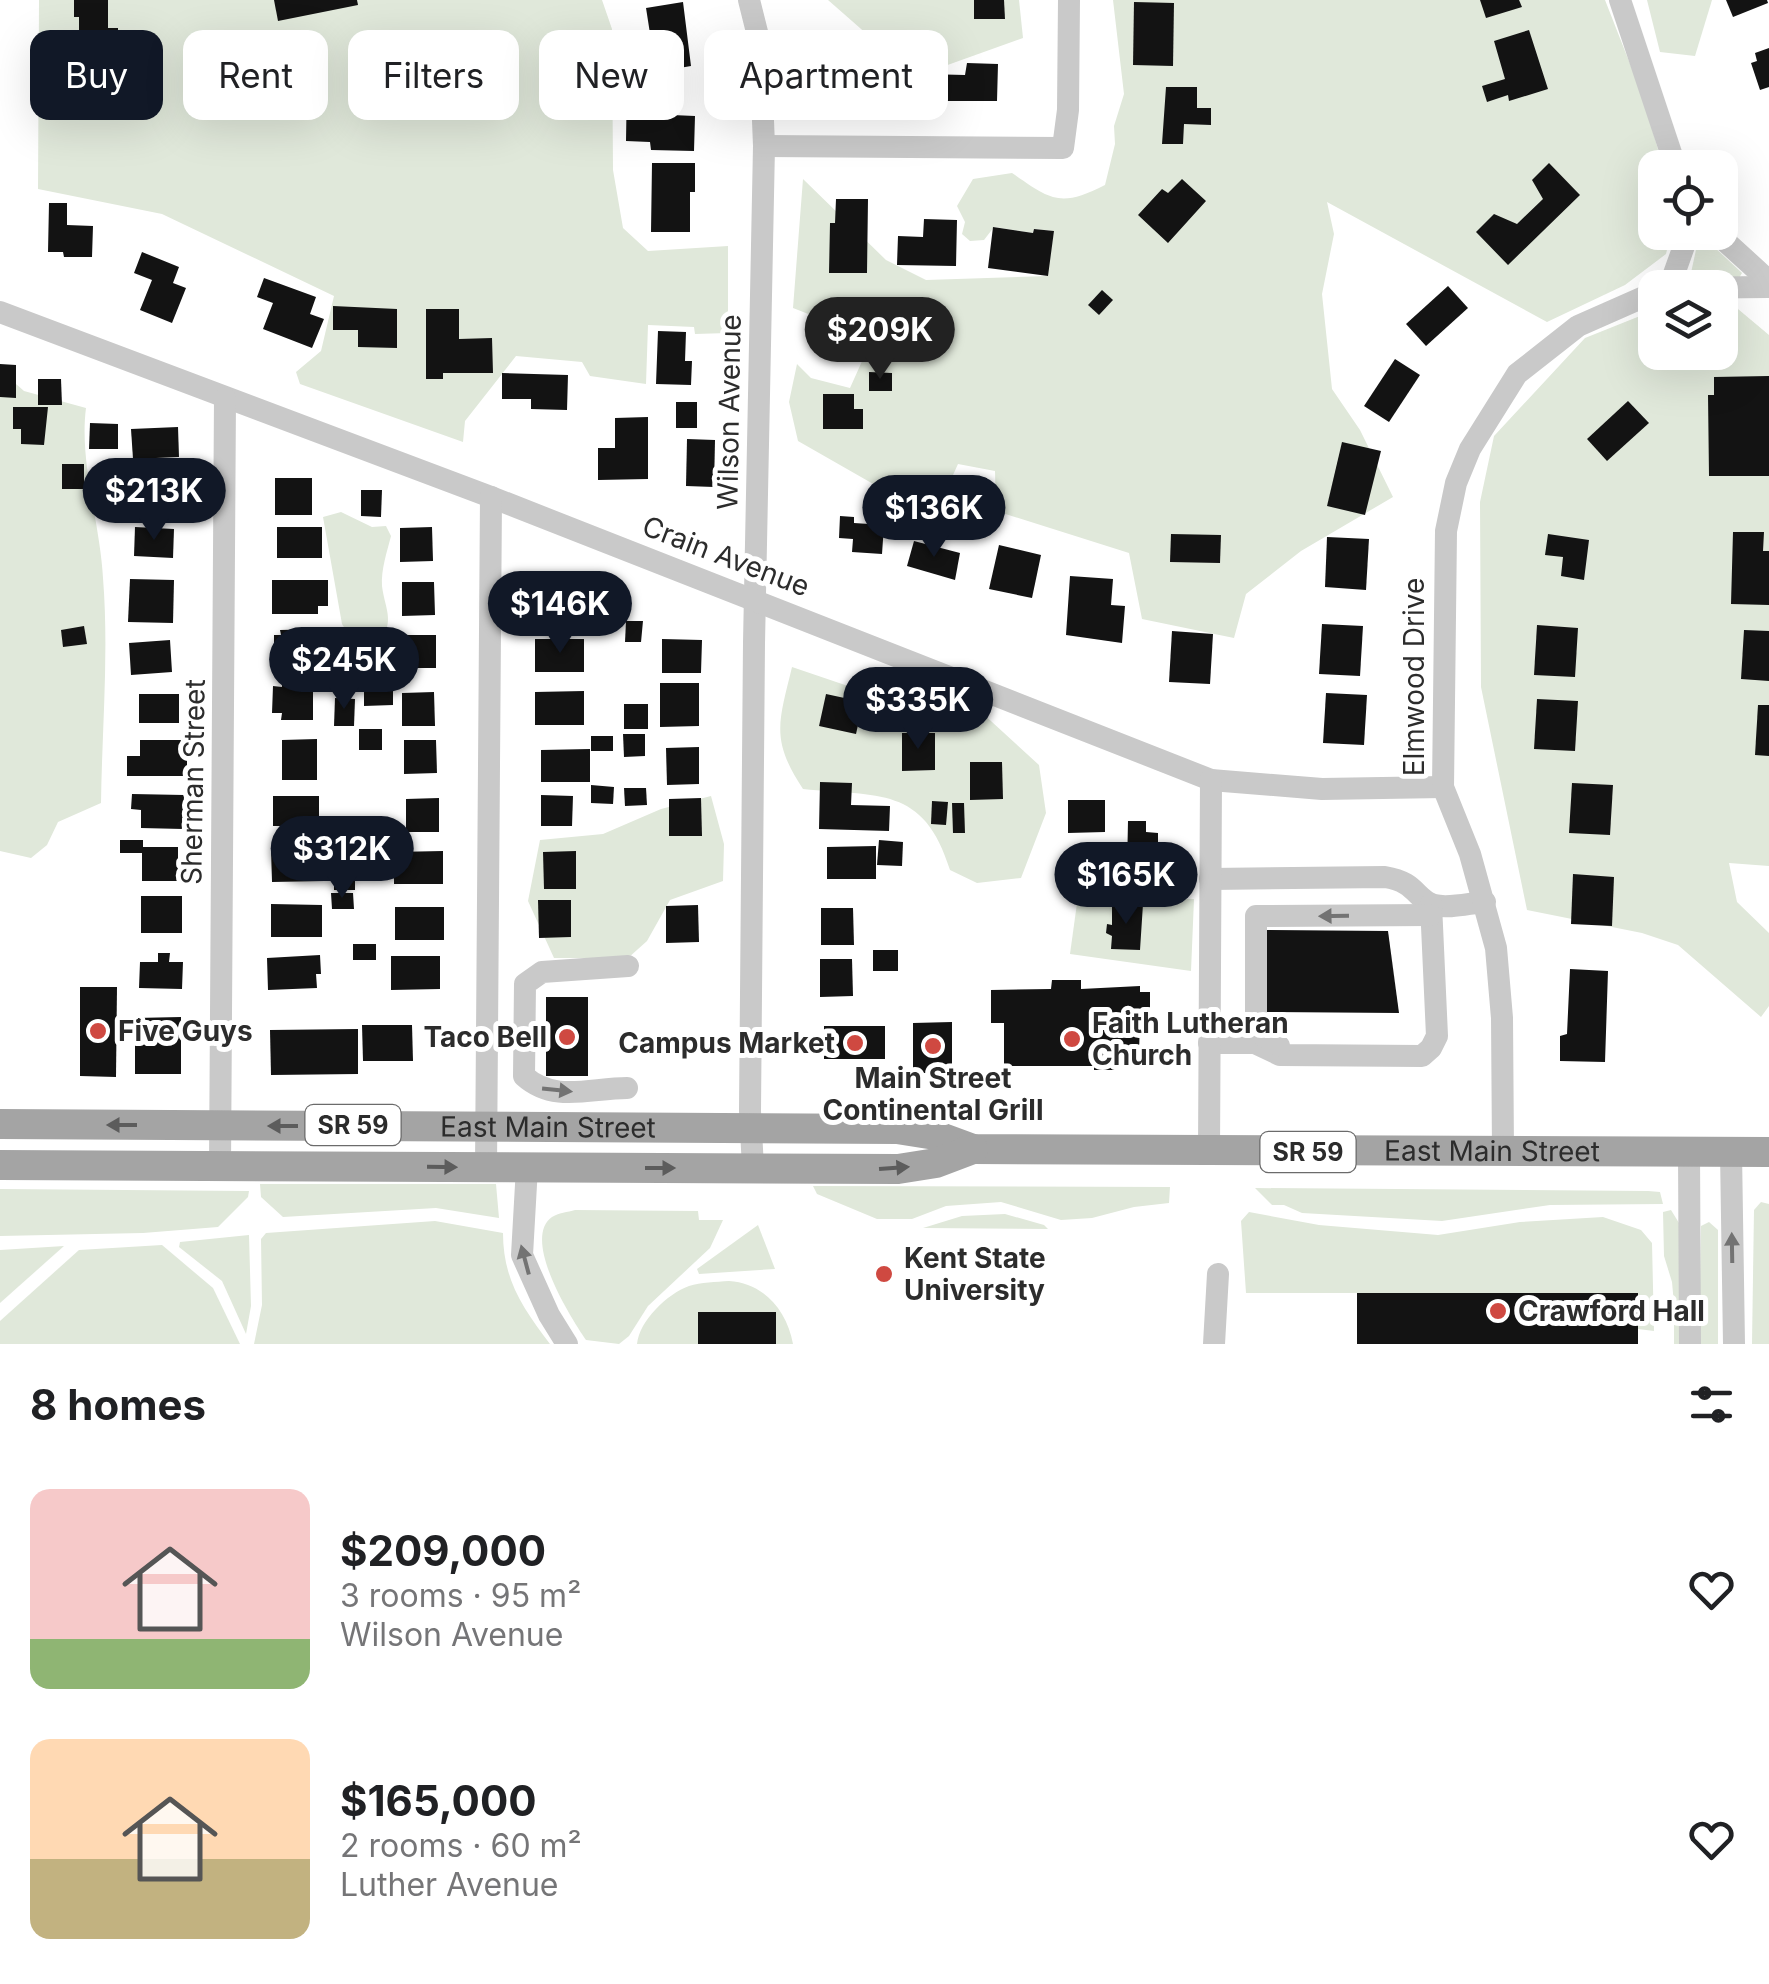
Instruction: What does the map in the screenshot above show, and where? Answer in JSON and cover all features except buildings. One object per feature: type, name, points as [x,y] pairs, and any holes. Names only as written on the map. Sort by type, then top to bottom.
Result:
[{"type":"main road","name":"East Main Street","points":[[0,1124],[897,1129],[935,1135],[974,1149],[1769,1152]]},
{"type":"main road","name":"East Main Street","points":[[0,1165],[898,1169],[974,1149]]},
{"type":"street","name":"Wilson Avenue","points":[[749,0],[760,44],[764,146],[752,1168]]},
{"type":"street","points":[[764,146],[1063,148],[1068,110],[1069,0]]},
{"type":"street","points":[[1620,0],[1670,150]]},
{"type":"street","points":[[1734,250],[1769,284]]},
{"type":"street","name":"Elmwood Drive","points":[[1738,285],[1769,284]]},
{"type":"street","name":"Elmwood Drive","points":[[1503,1151],[1500,985],[1485,902],[1442,787],[1446,530],[1456,482],[1481,426],[1517,374],[1578,326],[1638,299]]},
{"type":"street","name":"Crain Avenue","points":[[0,312],[491,497],[1210,780],[1322,789],[1442,787]]},
{"type":"street","name":"Sherman Street","points":[[220,1166],[225,398]]},
{"type":"street","points":[[486,1168],[491,497]]},
{"type":"street","points":[[1209,1151],[1210,780]]},
{"type":"street","points":[[1209,1043],[1255,1043],[1280,1055],[1422,1056],[1437,1036],[1431,909],[1413,886],[1384,876],[1210,879]]},
{"type":"street","points":[[1293,1055],[1258,1033],[1256,916],[1431,909],[1485,902]]},
{"type":"street","points":[[627,1088],[561,1094],[538,1088],[524,1076],[524,1057],[525,984],[542,972],[628,966]]},
{"type":"street","points":[[1688,1152],[1690,1344]]},
{"type":"street","points":[[1731,1152],[1734,1344]]},
{"type":"street","points":[[528,1167],[522,1254],[549,1315],[567,1344]]},
{"type":"street","points":[[1214,1344],[1218,1274]]},
{"type":"shaded area","points":[[39,0],[602,0],[612,30],[539,30],[539,120],[613,120],[613,170],[623,228],[648,251],[728,246],[728,333],[695,334],[694,327],[648,325],[646,384],[590,376],[582,362],[516,356],[465,421],[463,442],[300,384],[296,372],[321,351],[334,296],[162,214],[38,189],[38,120],[163,120],[163,30],[39,30]]},
{"type":"shaded area","points":[[828,0],[1019,0],[1023,38],[948,65],[948,30],[862,30]]},
{"type":"shaded area","points":[[1113,0],[1605,0],[1643,97],[1658,150],[1638,150],[1638,250],[1667,250],[1666,254],[1645,270],[1638,270],[1638,275],[1625,285],[1547,322],[1327,202],[1334,234],[1322,294],[1332,389],[1360,430],[1393,497],[1301,551],[1246,594],[1234,638],[1142,619],[1129,553],[996,511],[995,471],[958,464],[939,506],[903,501],[798,441],[789,402],[797,364],[811,378],[850,388],[872,339],[793,308],[803,179],[886,260],[926,280],[1047,276],[1054,231],[1034,229],[1033,233],[994,227],[984,240],[970,241],[962,234],[965,222],[957,206],[973,179],[1012,173],[1056,198],[1077,197],[1105,185],[1115,144],[1114,126],[1124,94]]},
{"type":"shaded area","points":[[1647,0],[1712,0],[1695,56],[1660,52]]},
{"type":"shaded area","points":[[1696,250],[1717,250],[1742,273],[1738,278],[1738,270],[1692,270]]},
{"type":"shaded area","points":[[1738,309],[1769,335],[1769,866],[1729,863],[1737,902],[1769,933],[1769,1006],[1761,1017],[1678,945],[1642,933],[1527,910],[1481,687],[1480,502],[1494,436],[1585,338],[1638,317],[1638,370],[1738,370]]},
{"type":"shaded area","points":[[0,370],[24,391],[86,408],[85,450],[105,606],[101,803],[58,822],[47,845],[31,858],[0,851]]},
{"type":"shaded area","points":[[341,512],[372,527],[386,526],[391,536],[382,580],[388,624],[373,647],[365,638],[349,635],[342,624],[323,517]]},
{"type":"shaded area","points":[[792,667],[848,686],[980,711],[1039,765],[1046,813],[1021,878],[977,883],[950,870],[927,823],[912,809],[895,801],[803,789],[786,757],[780,730]]},
{"type":"shaded area","points":[[711,796],[724,844],[723,881],[670,900],[647,941],[628,958],[554,958],[528,901],[540,840],[603,834],[661,809]]},
{"type":"shaded area","points":[[1078,896],[1194,899],[1191,971],[1070,954]]},
{"type":"shaded area","points":[[260,1184],[496,1184],[499,1218],[436,1208],[283,1217],[261,1197]]},
{"type":"shaded area","points":[[813,1186],[1170,1187],[1169,1203],[1061,1220],[1001,1202],[946,1206],[912,1219],[877,1219],[817,1194]]},
{"type":"shaded area","points":[[1255,1188],[1648,1191],[1660,1192],[1663,1204],[1550,1205],[1442,1221],[1302,1213],[1284,1205],[1272,1205]]},
{"type":"shaded area","points":[[0,1189],[249,1191],[248,1197],[218,1227],[0,1236]]},
{"type":"shaded area","points":[[1761,1202],[1769,1204],[1769,1344],[1752,1344],[1754,1210]]},
{"type":"shaded area","points":[[575,1210],[698,1211],[699,1220],[723,1220],[710,1248],[648,1306],[629,1336],[619,1344],[586,1340],[560,1297],[545,1260],[544,1228],[552,1217]]},
{"type":"shaded area","points":[[1671,1210],[1679,1223],[1681,1344],[1674,1344],[1672,1282],[1664,1256],[1663,1212]]},
{"type":"shaded area","points":[[1249,1212],[1319,1225],[1438,1235],[1520,1222],[1603,1217],[1641,1230],[1652,1243],[1654,1331],[1638,1329],[1637,1293],[1246,1293],[1241,1221]]},
{"type":"shaded area","points":[[1005,1214],[1048,1229],[923,1228],[962,1216]]},
{"type":"shaded area","points":[[435,1221],[503,1233],[516,1293],[550,1344],[254,1344],[262,1305],[261,1239],[266,1233]]},
{"type":"shaded area","points":[[1709,1222],[1718,1230],[1718,1344],[1699,1344],[1701,1226]]},
{"type":"shaded area","points":[[758,1225],[775,1269],[699,1274],[697,1269]]},
{"type":"shaded area","points":[[249,1235],[251,1306],[246,1334],[222,1281],[179,1247],[180,1242]]},
{"type":"shaded area","points":[[162,1245],[213,1288],[240,1344],[0,1344],[0,1321],[79,1250]]},
{"type":"shaded area","points":[[64,1246],[0,1303],[0,1250]]},
{"type":"shaded area","points":[[729,1281],[753,1287],[772,1301],[793,1344],[776,1344],[775,1312],[699,1312],[698,1344],[637,1344],[643,1326],[672,1295],[694,1285]]},
{"type":"place","name":"Five Guys","points":[[98,1031]]},
{"type":"place","name":"Taco Bell","points":[[567,1037]]},
{"type":"place","name":"Faith Lutheran Church","points":[[1072,1039]]},
{"type":"place","name":"Campus Market","points":[[855,1043]]},
{"type":"place","name":"Main Street Continental Grill","points":[[933,1046]]},
{"type":"place","name":"Kent State University","points":[[884,1274]]},
{"type":"place","name":"Crawford Hall","points":[[1498,1311]]}]
